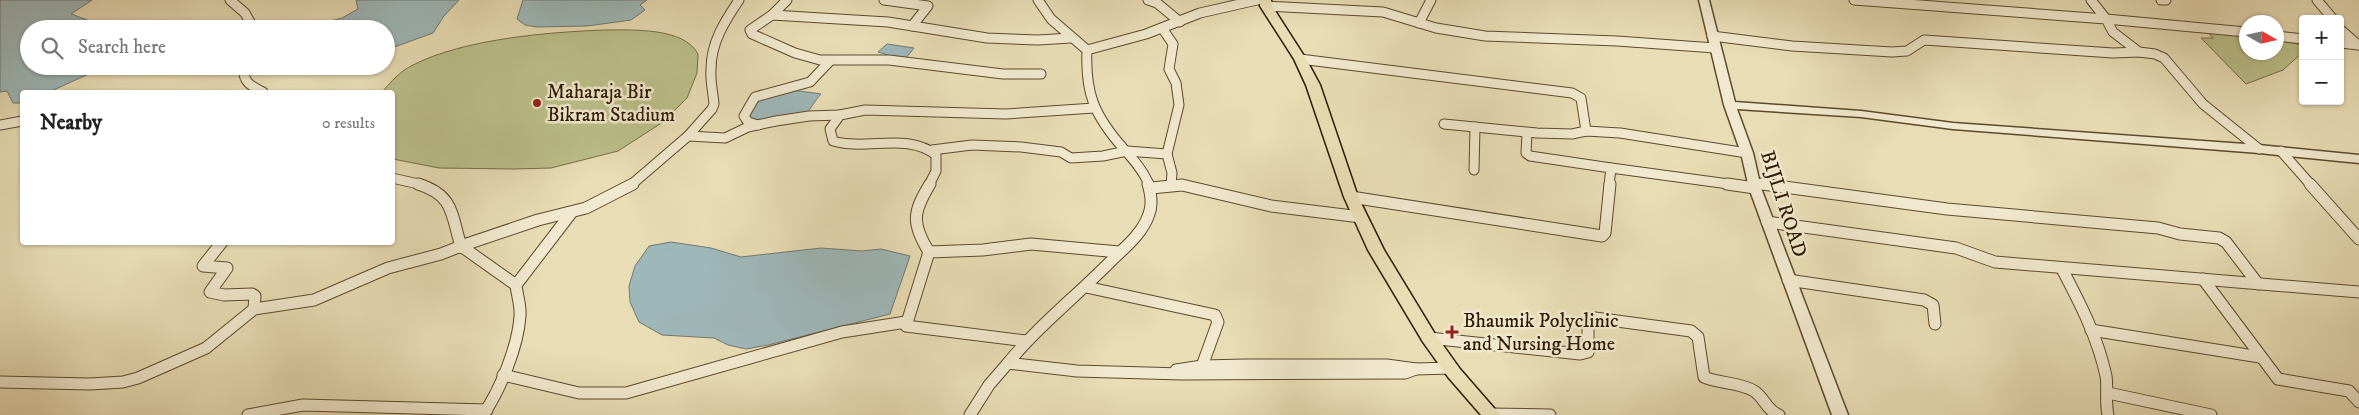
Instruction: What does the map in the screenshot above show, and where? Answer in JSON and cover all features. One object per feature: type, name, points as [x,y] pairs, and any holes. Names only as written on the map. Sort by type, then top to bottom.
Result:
[{"type":"main road","points":[[1262,2],[1300,59],[1313,86],[1351,197],[1376,250],[1429,338],[1450,368],[1490,414]]},
{"type":"street","points":[[230,0],[245,13],[249,20]]},
{"type":"street","points":[[0,382],[90,384],[123,382],[138,378],[206,348],[254,309],[314,300],[388,268],[441,254],[538,220],[586,208],[635,183],[688,136],[708,115],[714,104],[710,65],[712,46],[739,0]]},
{"type":"street","points":[[787,0],[750,30],[752,34],[808,58],[830,61],[889,60],[1018,74],[1041,74]]},
{"type":"street","points":[[884,0],[928,6],[912,26]]},
{"type":"street","points":[[1038,0],[1051,19],[1087,50]]},
{"type":"street","points":[[1148,0],[1157,3],[1180,22]]},
{"type":"street","points":[[1419,22],[1426,14],[1431,0]]},
{"type":"street","name":"BIJLI ROAD","points":[[1704,0],[1730,104],[1747,153],[1767,222],[1840,415]]},
{"type":"street","points":[[1854,0],[2106,19],[2239,31]]},
{"type":"street","points":[[2091,0],[2106,19],[2113,32],[2139,52]]},
{"type":"street","points":[[2161,0],[2166,0]]},
{"type":"street","points":[[2318,0],[2330,15]]},
{"type":"street","points":[[1087,50],[1162,28],[1207,11],[1262,2],[1383,12],[1445,29],[1484,36],[1617,41],[1713,42],[1892,52],[1907,50],[1924,40],[1945,40],[2113,53],[2139,52],[2155,54],[2164,58],[2207,108],[2259,149]]},
{"type":"street","points":[[772,14],[872,20],[987,38],[1038,40],[1071,38]]},
{"type":"street","points":[[1162,28],[1173,42],[1169,69],[1176,82],[1179,104],[1167,154],[1172,173],[1172,185]]},
{"type":"street","points":[[2344,32],[2359,45]]},
{"type":"street","points":[[2284,37],[2299,39]]},
{"type":"street","points":[[2344,43],[2359,45]]},
{"type":"street","points":[[970,415],[989,385],[1026,341],[1086,287],[1148,220],[1151,211],[1151,188],[1140,167],[1103,125],[1094,108],[1087,72],[1087,50]]},
{"type":"street","points":[[1300,59],[1572,93],[1581,98],[1586,130]]},
{"type":"street","points":[[758,125],[748,122],[744,116],[755,97],[810,82],[830,61]]},
{"type":"street","points":[[243,75],[246,83],[259,90]]},
{"type":"street","points":[[1730,104],[1861,114],[1953,126],[2259,149],[2359,159]]},
{"type":"street","points":[[688,136],[725,138],[748,127],[809,116],[840,115],[865,110],[1014,114],[1094,108]]},
{"type":"street","points":[[840,115],[830,129],[834,141],[840,144],[863,147],[914,143],[932,150],[972,145],[1009,148],[1022,146],[1061,152],[1071,158],[1103,156],[1127,151],[1167,154]]},
{"type":"street","points":[[0,125],[20,121]]},
{"type":"street","points":[[1444,124],[1528,132],[1572,134],[1586,130],[1631,134],[1747,153]]},
{"type":"street","points":[[1474,170],[1475,128]]},
{"type":"street","points":[[1528,132],[1526,153],[1530,156],[1612,168],[1948,209],[2158,228],[2176,233],[2219,238],[2226,242],[2258,284]]},
{"type":"street","points":[[932,150],[938,161],[937,169],[918,205],[915,215],[920,237],[929,252],[906,326],[909,328],[1026,341]]},
{"type":"street","points":[[2280,151],[2359,239]]},
{"type":"street","points":[[1351,197],[1602,236],[1605,233],[1607,224],[1612,168]]},
{"type":"street","points":[[395,179],[422,185],[441,193],[446,198],[461,246],[516,285]]},
{"type":"street","points":[[1151,188],[1182,185],[1297,210],[1361,217]]},
{"type":"street","points":[[248,415],[303,405],[485,413],[503,375],[520,317],[516,285],[572,212]]},
{"type":"street","points":[[1767,222],[1944,246],[1969,252],[1995,262],[2359,292]]},
{"type":"street","points":[[929,252],[983,250],[1031,244],[1119,252]]},
{"type":"street","points":[[220,245],[203,266],[227,268],[210,292],[224,295],[252,294],[255,296],[254,309]]},
{"type":"street","points":[[2062,269],[2082,306],[2106,374],[2108,393],[2105,400],[2108,415]]},
{"type":"street","points":[[2203,279],[2278,379],[2349,391],[2359,402]]},
{"type":"street","points":[[1788,280],[1924,300],[1933,305],[1935,324]]},
{"type":"street","points":[[1086,287],[1215,314],[1218,322],[1202,366]]},
{"type":"street","points":[[1429,338],[1580,354],[1588,352],[1588,321],[1595,318],[1691,331],[1698,337],[1704,377],[1713,381],[1752,389],[1770,412],[1779,415]]},
{"type":"street","points":[[503,375],[561,391],[602,396],[626,394],[842,332],[906,322]]},
{"type":"street","points":[[2091,330],[2260,357]]},
{"type":"street","points":[[1008,363],[1077,371],[1168,372],[1182,374],[1405,372],[1416,369]]},
{"type":"street","points":[[1168,372],[1202,366],[1387,365],[1416,369],[1450,368]]},
{"type":"street","points":[[2108,393],[2211,415]]},
{"type":"street","points":[[1490,414],[1529,413],[1550,415]]},
{"type":"green space","name":"Maharaja Bir Bikram Stadium","points":[[642,30],[669,35],[691,45],[698,54],[697,73],[687,98],[663,122],[618,151],[551,168],[439,168],[395,159],[395,90],[384,90],[404,70],[434,56],[456,49],[507,38],[558,33]]},
{"type":"green space","points":[[2206,30],[2239,35],[2239,60],[2284,60],[2284,41],[2299,44],[2299,56],[2283,70],[2246,84],[2201,38],[2213,38]]},
{"type":"water","points":[[0,0],[92,0],[71,14],[87,20],[20,20],[20,75],[86,75],[53,90],[20,90],[20,103],[13,103],[7,91],[0,92]]},
{"type":"water","points":[[356,0],[459,0],[444,16],[433,33],[395,47],[395,20],[335,20],[358,9]]},
{"type":"water","points":[[523,0],[647,0],[640,5],[645,10],[631,20],[587,26],[537,27],[525,25],[517,19]]},
{"type":"water","points":[[887,44],[914,48],[906,58],[897,58],[878,52]]},
{"type":"water","points":[[792,90],[821,94],[804,115],[749,124],[742,123],[743,115],[747,109],[760,99]]},
{"type":"water","points":[[671,242],[711,248],[741,257],[821,248],[862,251],[881,249],[910,256],[890,314],[746,349],[728,345],[714,338],[662,335],[639,322],[630,302],[629,286],[635,266],[649,246]]},
{"type":"place","name":"Maharaja Bir Bikram Stadium","points":[[537,103]]},
{"type":"place","name":"Bhaumik Polyclinic and Nursing Home","points":[[1452,332]]}]
